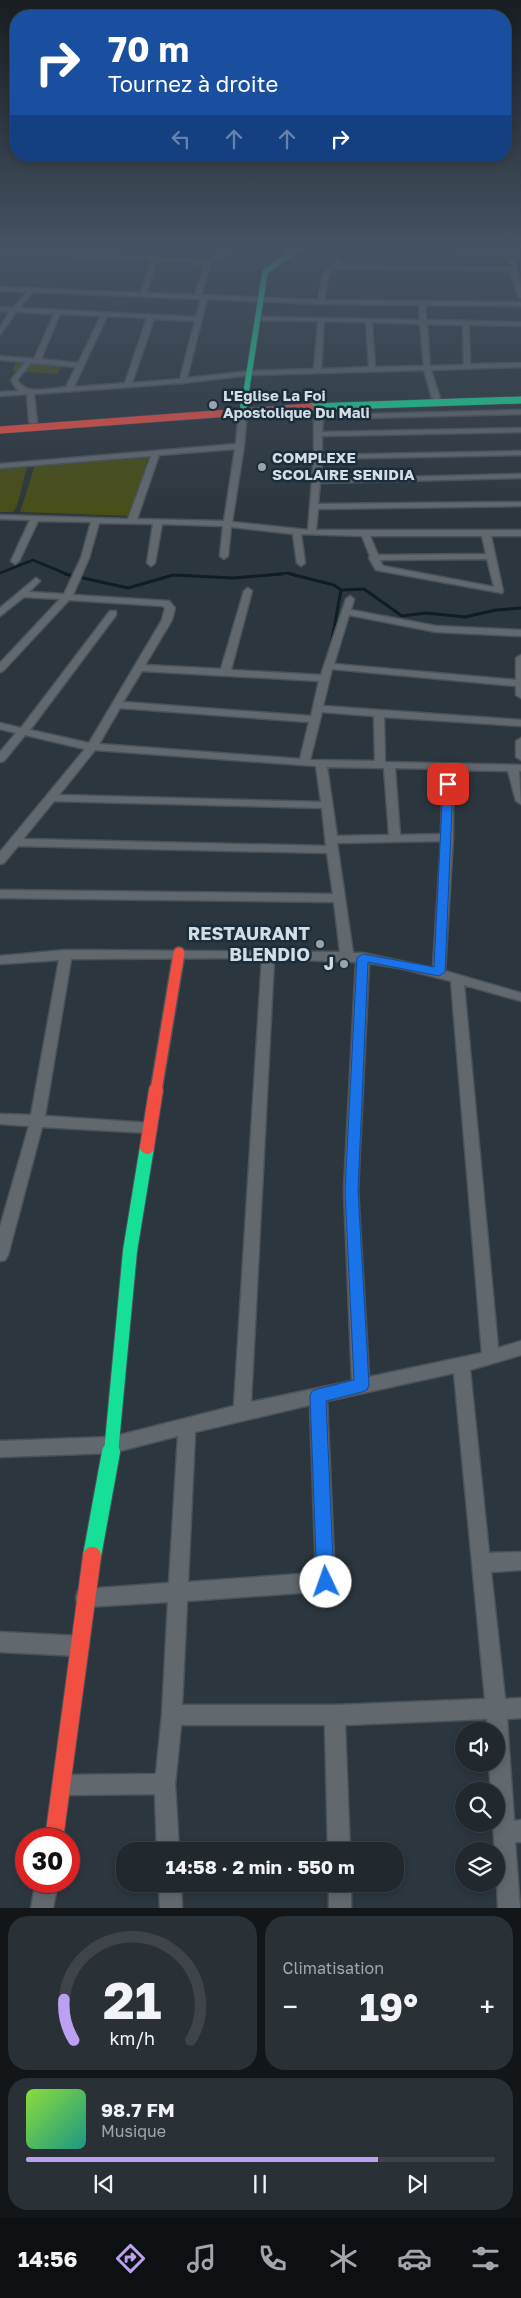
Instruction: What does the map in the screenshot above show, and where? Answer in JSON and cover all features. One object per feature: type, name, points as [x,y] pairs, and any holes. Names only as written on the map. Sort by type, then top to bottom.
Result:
[{"type":"main road","points":[[243,409],[255,337]]},
{"type":"main road","points":[[0,425],[436,398],[521,396]]},
{"type":"main road","points":[[0,430],[243,409],[318,411],[491,406],[521,400]]},
{"type":"main road","points":[[56,1828],[74,1701],[85,1598],[112,1445],[130,1251],[178,953]]},
{"type":"street","points":[[28,392],[17,386],[14,380],[34,360],[45,337]]},
{"type":"street","points":[[69,389],[94,337]]},
{"type":"street","points":[[128,385],[144,337]]},
{"type":"street","points":[[182,381],[193,337]]},
{"type":"street","points":[[317,372],[320,337]]},
{"type":"street","points":[[370,337],[372,368]]},
{"type":"street","points":[[426,337],[427,367],[436,398]]},
{"type":"street","points":[[466,337],[467,366]]},
{"type":"street","points":[[0,358],[82,364]]},
{"type":"street","points":[[0,394],[182,381],[250,373],[521,365]]},
{"type":"street","points":[[28,392],[33,422]]},
{"type":"street","points":[[491,406],[521,412]]},
{"type":"street","points":[[224,556],[226,524],[240,446],[243,409]]},
{"type":"street","points":[[312,533],[318,457],[318,411]]},
{"type":"street","points":[[318,434],[521,430]]},
{"type":"street","points":[[0,466],[240,446]]},
{"type":"street","points":[[132,520],[156,453]]},
{"type":"street","points":[[318,457],[521,453]]},
{"type":"street","points":[[316,481],[521,476]]},
{"type":"street","points":[[313,507],[521,504]]},
{"type":"street","points":[[0,517],[226,524],[312,533],[521,533]]},
{"type":"street","points":[[15,561],[34,518]]},
{"type":"street","points":[[0,669],[68,596],[96,519]]},
{"type":"street","points":[[151,562],[158,521]]},
{"type":"street","points":[[297,532],[301,563]]},
{"type":"street","points":[[365,533],[378,568],[499,591],[486,534]]},
{"type":"street","points":[[373,558],[491,556]]},
{"type":"street","points":[[0,613],[36,581]]},
{"type":"street","points":[[225,673],[248,591]]},
{"type":"street","points":[[0,860],[92,747],[118,706],[167,620],[168,605],[22,594]]},
{"type":"street","points":[[304,763],[328,666],[350,600]]},
{"type":"street","points":[[346,612],[436,629],[521,633]]},
{"type":"street","points":[[0,758],[24,732],[76,659],[113,613]]},
{"type":"street","points":[[521,664],[521,695]]},
{"type":"street","points":[[328,666],[520,683]]},
{"type":"street","points":[[140,668],[325,678]]},
{"type":"street","points":[[118,706],[316,714],[379,714],[521,723]]},
{"type":"street","points":[[379,714],[384,765],[395,837]]},
{"type":"street","points":[[0,726],[92,747],[304,763],[517,768],[521,801]]},
{"type":"street","points":[[521,741],[521,758]]},
{"type":"street","points":[[321,763],[347,957]]},
{"type":"street","points":[[439,972],[447,837],[448,766]]},
{"type":"street","points":[[51,798],[326,805]]},
{"type":"street","points":[[15,842],[332,845],[395,837],[447,837]]},
{"type":"street","points":[[0,894],[338,898]]},
{"type":"street","points":[[0,960],[66,954],[178,953],[363,958],[439,972],[457,980],[521,997]]},
{"type":"street","points":[[0,1255],[37,1122],[66,954]]},
{"type":"street","points":[[242,1412],[268,955]]},
{"type":"street","points":[[362,1385],[351,1190],[363,958]]},
{"type":"street","points":[[457,980],[491,1358]]},
{"type":"street","points":[[0,1119],[150,1128]]},
{"type":"street","points":[[0,1449],[112,1445],[242,1412],[491,1358],[521,1348]]},
{"type":"street","points":[[461,1364],[496,1708],[512,1831],[509,1908]]},
{"type":"street","points":[[85,1598],[326,1582],[318,1396]]},
{"type":"street","points":[[168,1842],[165,1784],[172,1715],[187,1426]]},
{"type":"street","points":[[482,1563],[521,1561]]},
{"type":"street","points":[[0,1642],[79,1646]]},
{"type":"street","points":[[172,1715],[335,1714],[521,1708]]},
{"type":"street","points":[[335,1714],[339,1842]]},
{"type":"street","points":[[62,1785],[165,1784]]},
{"type":"street","points":[[170,1892],[171,1908]]},
{"type":"street","points":[[340,1892],[340,1908]]},
{"type":"street","points":[[42,1908],[45,1893]]},
{"type":"green space","points":[[16,362],[62,367],[57,374],[12,371]]},
{"type":"green space","points":[[148,458],[130,516],[20,512],[35,465]]},
{"type":"green space","points":[[27,467],[17,506],[13,512],[0,512],[0,468]]},
{"type":"waterway","points":[[0,573],[33,560],[68,575]]},
{"type":"waterway","points":[[269,575],[288,573],[295,575]]},
{"type":"waterway","points":[[68,575],[128,588],[173,575],[233,578],[282,574]]},
{"type":"waterway","points":[[290,574],[334,585],[341,590]]},
{"type":"waterway","points":[[341,590],[364,589],[402,616],[426,613],[465,617],[496,610],[521,608]]},
{"type":"waterway","points":[[330,651],[341,590]]},
{"type":"traffic: fast","points":[[243,411],[255,337]]},
{"type":"traffic: fast","points":[[310,407],[521,400]]},
{"type":"traffic: fast","points":[[92,1556],[112,1445],[130,1251],[147,1147]]},
{"type":"traffic: jam","points":[[0,430],[310,407]]},
{"type":"traffic: jam","points":[[147,1147],[179,953]]},
{"type":"traffic: jam","points":[[55,1828],[92,1556]]},
{"type":"place","name":"L'Eglise La Foi Apostolique Du Mali","points":[[213,405]]},
{"type":"place","name":"COMPLEXE SCOLAIRE SENIDIA","points":[[262,467]]},
{"type":"place","name":"RESTAURANT BLENDIO","points":[[320,944]]},
{"type":"place","name":"J","points":[[344,964]]},
{"type":"route","points":[[326,1582],[318,1396],[362,1385],[351,1190],[363,958],[439,972],[447,837],[448,784]]}]
